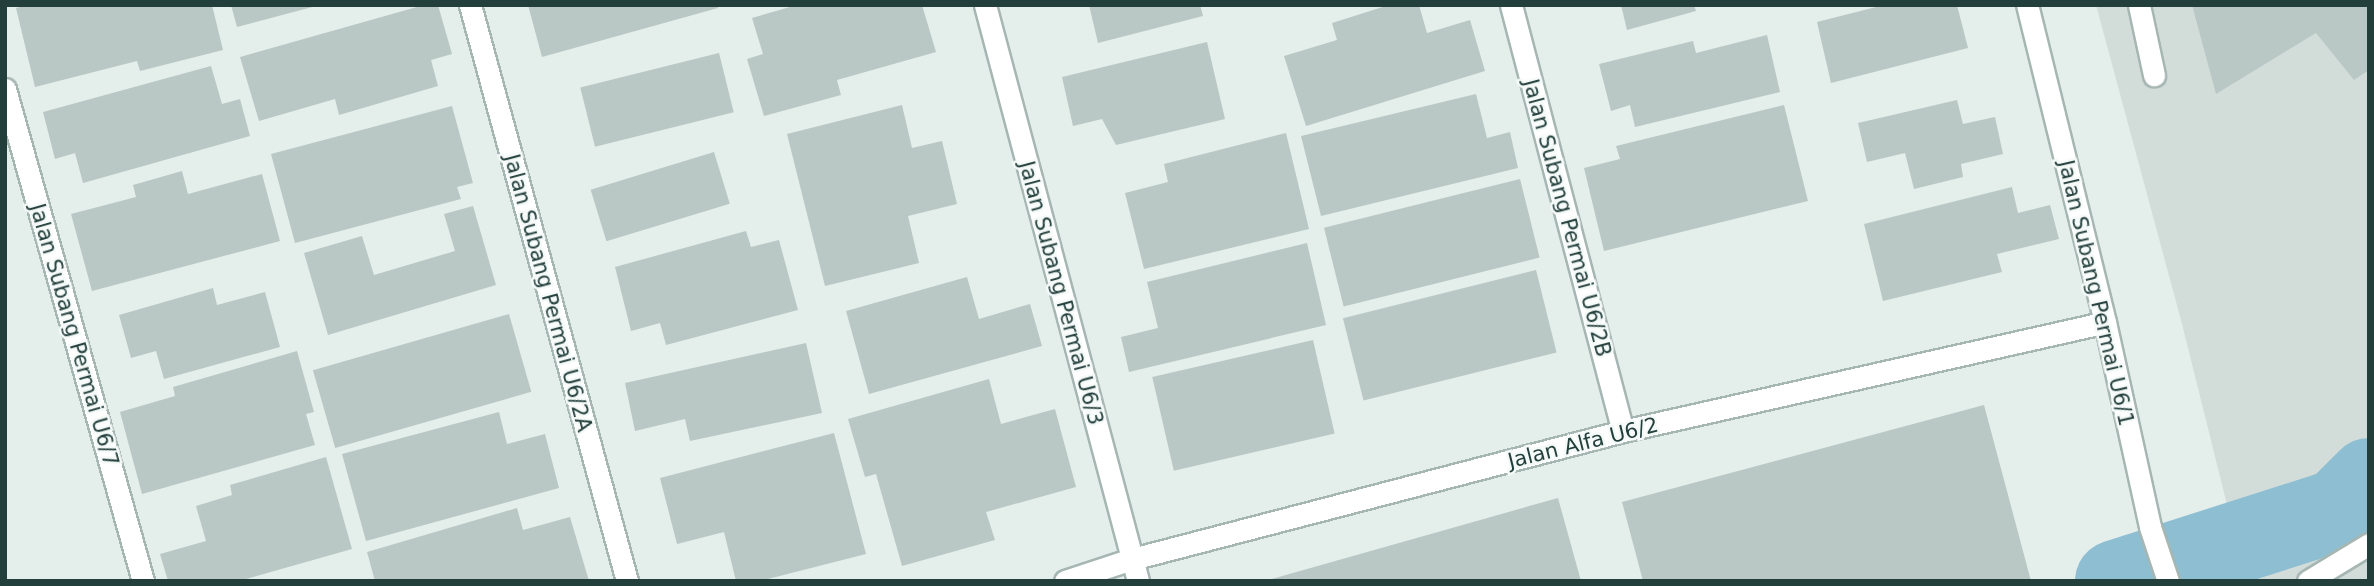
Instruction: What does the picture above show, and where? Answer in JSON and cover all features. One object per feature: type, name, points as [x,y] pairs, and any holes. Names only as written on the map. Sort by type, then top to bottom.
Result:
[{"type":"street","name":"Jalan Subang Permai U6/2A","points":[[470,5],[627,581]]},
{"type":"street","name":"Jalan Subang Permai U6/3","points":[[985,5],[1138,581]]},
{"type":"street","name":"Jalan Subang Permai U6/2B","points":[[1511,5],[1623,431]]},
{"type":"street","name":"Jalan Subang Permai U6/1","points":[[2027,5],[2105,322],[2150,527],[2168,581]]},
{"type":"street","points":[[2139,5],[2154,75]]},
{"type":"street","name":"Jalan Subang Permai U6/7","points":[[5,89],[143,581]]},
{"type":"street","name":"Jalan Alfa U6/2","points":[[1065,581],[1132,559],[1623,431],[2105,322]]},
{"type":"street","points":[[2308,581],[2369,544]]},
{"type":"shaded area","points":[[2096,5],[2369,5],[2369,581],[2246,581],[2182,324]]},
{"type":"building","points":[[28,5],[212,5],[223,50],[140,71],[137,61],[35,87],[16,8]]},
{"type":"building","points":[[231,5],[316,5],[316,6],[237,27]]},
{"type":"building","points":[[424,5],[438,5],[452,54],[431,60],[438,86],[339,115],[335,99],[259,121],[240,57]]},
{"type":"building","points":[[528,5],[717,5],[718,8],[542,57]]},
{"type":"building","points":[[797,5],[922,5],[936,52],[837,80],[841,95],[764,116],[747,59],[763,54],[752,18]]},
{"type":"building","points":[[1089,5],[1200,5],[1203,16],[1098,43]]},
{"type":"building","points":[[1389,5],[1419,5],[1427,33],[1470,20],[1485,71],[1306,126],[1284,56],[1337,40],[1332,23]]},
{"type":"building","points":[[1621,5],[1694,5],[1696,11],[1627,30]]},
{"type":"building","points":[[1884,5],[1957,5],[1968,48],[1831,83],[1817,22]]},
{"type":"building","points":[[2192,5],[2369,5],[2369,70],[2354,80],[2316,33],[2216,94]]},
{"type":"building","points":[[1767,35],[1780,92],[1635,127],[1630,105],[1611,111],[1599,64],[1693,41],[1696,53]]},
{"type":"building","points":[[1207,42],[1225,119],[1116,145],[1102,119],[1073,126],[1062,77]]},
{"type":"building","points":[[719,53],[734,112],[595,147],[580,88]]},
{"type":"building","points":[[211,66],[222,104],[240,99],[250,136],[83,183],[75,153],[55,159],[43,112]]},
{"type":"building","points":[[1476,94],[1487,138],[1510,132],[1518,168],[1321,216],[1301,136]]},
{"type":"building","points":[[1957,100],[1963,124],[1995,117],[2003,154],[1961,164],[1963,177],[1914,189],[1905,153],[1867,162],[1858,123]]},
{"type":"building","points":[[902,105],[912,148],[942,141],[957,204],[908,216],[919,263],[825,286],[787,134]]},
{"type":"building","points":[[1784,105],[1808,201],[1604,251],[1584,168],[1620,159],[1616,146]]},
{"type":"building","points":[[452,106],[473,183],[457,187],[461,199],[295,243],[271,154]]},
{"type":"building","points":[[1286,133],[1309,229],[1144,269],[1125,193],[1168,182],[1164,164]]},
{"type":"building","points":[[714,152],[730,204],[606,241],[591,190]]},
{"type":"building","points":[[182,171],[188,194],[262,174],[280,241],[92,291],[71,214],[136,197],[133,185]]},
{"type":"building","points":[[1520,179],[1540,258],[1344,306],[1324,228]]},
{"type":"building","points":[[2012,187],[2018,213],[2050,205],[2059,239],[1997,254],[2002,272],[1883,301],[1864,224]]},
{"type":"building","points":[[473,206],[496,285],[328,335],[304,253],[362,236],[374,275],[455,251],[444,214]]},
{"type":"building","points":[[746,231],[751,247],[779,240],[798,310],[666,345],[660,323],[631,331],[615,267]]},
{"type":"building","points":[[1307,243],[1326,325],[1129,372],[1121,337],[1158,328],[1147,282]]},
{"type":"building","points":[[1536,270],[1557,352],[1363,401],[1343,318]]},
{"type":"building","points":[[967,277],[979,319],[1030,304],[1042,346],[869,394],[846,311]]},
{"type":"building","points":[[213,288],[217,305],[265,292],[280,347],[164,379],[156,351],[131,358],[119,315]]},
{"type":"building","points":[[509,314],[531,392],[335,448],[313,370]]},
{"type":"building","points":[[1313,340],[1335,434],[1174,471],[1152,377]]},
{"type":"building","points":[[806,343],[822,413],[690,441],[685,419],[635,431],[625,383]]},
{"type":"building","points":[[297,351],[314,412],[306,414],[315,445],[142,494],[120,412],[175,396],[173,387]]},
{"type":"building","points":[[989,379],[1001,424],[1055,409],[1076,487],[986,512],[995,540],[902,566],[876,474],[865,477],[848,419]]},
{"type":"building","points":[[1984,405],[2031,581],[1643,581],[1622,502]]},
{"type":"building","points":[[499,412],[507,444],[545,434],[559,488],[366,541],[342,454]]},
{"type":"building","points":[[834,433],[866,554],[760,581],[736,581],[724,532],[677,544],[660,478]]},
{"type":"building","points":[[326,457],[352,549],[239,581],[168,581],[160,554],[206,541],[196,506],[232,495],[230,485]]},
{"type":"building","points":[[1558,498],[1581,581],[1268,581],[1268,580]]},
{"type":"building","points":[[517,508],[523,530],[570,517],[589,581],[375,581],[367,552]]},
{"type":"waterway","points":[[2116,581],[2338,510],[2369,479]]}]
